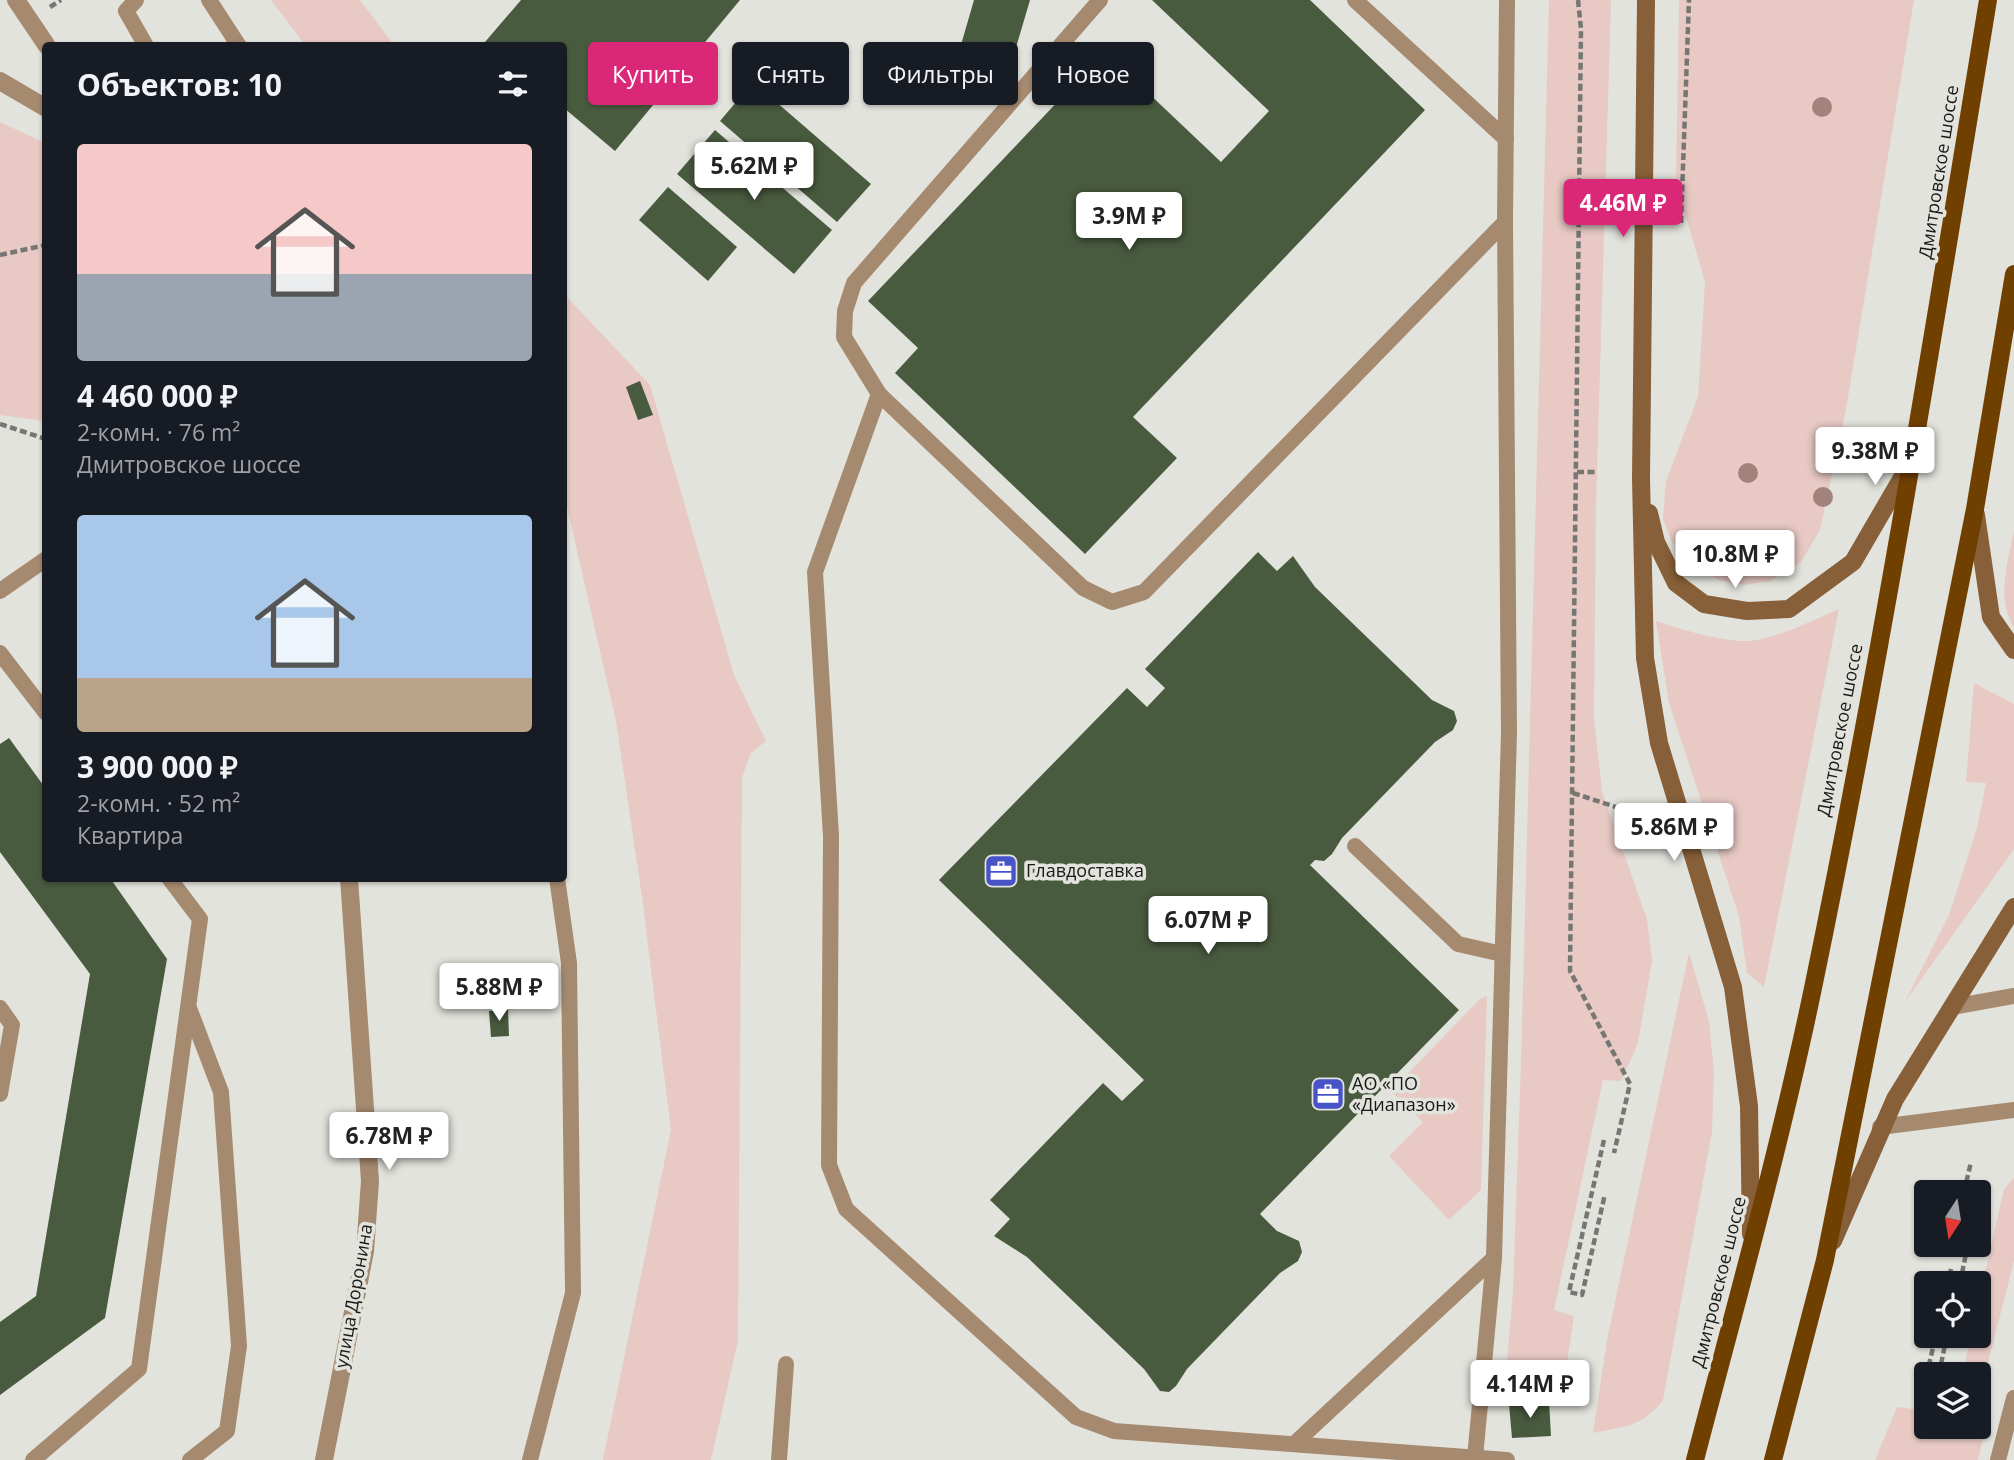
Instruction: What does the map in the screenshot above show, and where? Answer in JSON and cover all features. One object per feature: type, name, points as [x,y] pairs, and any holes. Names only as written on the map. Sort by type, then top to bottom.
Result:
[{"type":"main road","points":[[1646,0],[1641,479],[1645,658],[1658,743],[1732,987],[1749,1106],[1752,1245]]},
{"type":"main road","name":"Дмитровское шоссе","points":[[1695,1460],[1752,1245],[1813,990],[1912,461],[1988,0]]},
{"type":"main road","points":[[1773,1460],[1825,1260],[1975,509],[2014,274]]},
{"type":"main road","points":[[1641,479],[1656,542],[1676,583],[1704,604],[1747,611],[1789,609],[1853,562],[1912,461]]},
{"type":"main road","points":[[1975,509],[1991,617],[2014,650]]},
{"type":"main road","points":[[1825,1260],[1880,1127],[2014,907]]},
{"type":"street","points":[[16,0],[44,42]]},
{"type":"street","points":[[0,81],[42,106]]},
{"type":"street","points":[[0,94],[42,106]]},
{"type":"street","name":"улица Доронина","points":[[324,1460],[365,1251],[370,1181],[349,882]]},
{"type":"lane","points":[[136,0],[126,11],[144,42]]},
{"type":"lane","points":[[209,0],[236,42]]},
{"type":"lane","points":[[1100,0],[854,283],[845,311],[844,337],[880,394],[1083,588],[1112,602],[1144,592],[1506,222]]},
{"type":"lane","points":[[1355,0],[1506,139]]},
{"type":"lane","points":[[1475,1457],[1494,1258],[1508,732],[1507,0]]},
{"type":"lane","points":[[880,394],[815,572],[831,836],[828,1165],[846,1209],[1076,1417],[1114,1430],[1507,1460]]},
{"type":"lane","points":[[0,591],[42,562]]},
{"type":"lane","points":[[0,653],[42,708]]},
{"type":"lane","points":[[1355,846],[1458,944],[1502,954]]},
{"type":"lane","points":[[33,1460],[139,1369],[200,919],[172,882]]},
{"type":"lane","points":[[530,1460],[573,1293],[569,963],[558,882]]},
{"type":"lane","points":[[1952,1007],[2014,996]]},
{"type":"lane","points":[[188,1007],[221,1092],[240,1346],[227,1430],[190,1460]]},
{"type":"lane","points":[[0,1008],[12,1025],[0,1094]]},
{"type":"lane","points":[[1880,1127],[2014,1110]]},
{"type":"lane","points":[[1294,1444],[1494,1258]]},
{"type":"lane","points":[[779,1460],[786,1364]]},
{"type":"lane","points":[[1998,1460],[2014,1398]]},
{"type":"path","points":[[1578,0],[1581,29],[1570,971],[1630,1084],[1614,1153]]},
{"type":"path","points":[[1681,223],[1689,0]]},
{"type":"path","points":[[0,255],[42,245]]},
{"type":"path","points":[[0,424],[42,438]]},
{"type":"path","points":[[1577,472],[1597,472]]},
{"type":"path","points":[[1573,793],[1622,809]]},
{"type":"path","points":[[1604,1139],[1569,1292],[1582,1295],[1605,1194]]},
{"type":"path","points":[[1967,1180],[1971,1163]]},
{"type":"shaded area","points":[[271,0],[360,0],[392,42],[303,42]]},
{"type":"shaded area","points":[[1549,0],[1611,0],[1596,505],[1594,719],[1602,792],[1647,919],[1652,961],[1638,1043],[1621,1081],[1603,1080],[1554,1310],[1574,1316],[1562,1395],[1504,1397],[1513,1291],[1521,1063]]},
{"type":"shaded area","points":[[1679,0],[1914,0],[1846,409],[1820,530],[1801,562],[1770,581],[1744,585],[1719,580],[1695,566],[1672,542],[1663,519],[1666,481],[1698,397],[1705,282],[1676,183]]},
{"type":"shaded area","points":[[0,122],[42,142],[42,421],[0,415]]},
{"type":"shaded area","points":[[567,297],[650,385],[734,675],[766,741],[751,753],[742,777],[738,1341],[711,1460],[603,1460],[671,1130],[642,897],[616,721],[567,507]]},
{"type":"shaded area","points":[[2014,530],[2014,628],[2006,605],[2005,580]]},
{"type":"shaded area","points":[[1839,609],[1764,987],[1747,973],[1739,916],[1669,703],[1656,621],[1709,636],[1752,641],[1791,630]]},
{"type":"shaded area","points":[[1974,683],[2014,704],[2014,849],[1905,1002],[1949,915],[1977,828],[1986,783],[1966,782]]},
{"type":"shaded area","points":[[1689,953],[1709,1021],[1714,1074],[1712,1132],[1663,1400],[1640,1421],[1593,1433],[1607,1340]]},
{"type":"shaded area","points":[[1487,996],[1481,1190],[1449,1220],[1389,1156],[1423,1122],[1391,1091],[1480,999]]},
{"type":"shaded area","points":[[2014,1178],[2014,1261],[1988,1362],[1965,1362],[1968,1348],[1991,1348],[1991,1271],[1985,1271],[1989,1257],[1992,1256],[1992,1242],[2004,1189]]},
{"type":"shaded area","points":[[1897,1407],[1914,1409],[1914,1439],[1983,1439],[1978,1460],[1875,1460]]},
{"type":"building","points":[[521,0],[740,0],[705,42],[588,42],[588,105],[653,105],[615,151],[567,111],[567,42],[485,42]]},
{"type":"building","points":[[974,0],[1030,0],[1018,42],[962,42]]},
{"type":"building","points":[[1152,0],[1310,0],[1425,110],[1133,417],[1177,458],[1085,554],[895,373],[918,348],[868,301],[1055,105],[1154,105],[1154,98],[1221,162],[1269,111]]},
{"type":"building","points":[[734,105],[780,105],[871,184],[837,222],[720,121]]},
{"type":"building","points":[[715,130],[832,230],[794,274],[677,174]]},
{"type":"building","points":[[668,187],[737,247],[708,281],[639,220]]},
{"type":"building","points":[[640,381],[653,415],[638,420],[626,387]]},
{"type":"building","points":[[1258,552],[1277,571],[1293,556],[1315,587],[1432,700],[1454,711],[1457,721],[1453,730],[1435,742],[1342,838],[1332,854],[1324,861],[1315,860],[1310,865],[1459,1010],[1260,1214],[1277,1231],[1299,1241],[1302,1252],[1298,1261],[1280,1273],[1187,1369],[1176,1386],[1169,1392],[1160,1391],[1144,1369],[1027,1257],[994,1236],[1010,1219],[990,1200],[1103,1083],[1122,1101],[1144,1080],[939,880],[1127,688],[1147,707],[1165,688],[1145,669]]},
{"type":"building","points":[[9,738],[42,783],[42,882],[113,882],[167,959],[105,1318],[0,1395],[0,1322],[36,1296],[90,974],[0,852],[0,744]]},
{"type":"building","points":[[508,1010],[509,1036],[491,1037],[489,1011]]},
{"type":"building","points":[[1549,1401],[1551,1436],[1512,1438],[1509,1404]]},
{"type":"place","name":"Главдоставка","points":[[1001,871]]},
{"type":"place","name":"АО «ПО «Диапазон»","points":[[1328,1094]]}]
